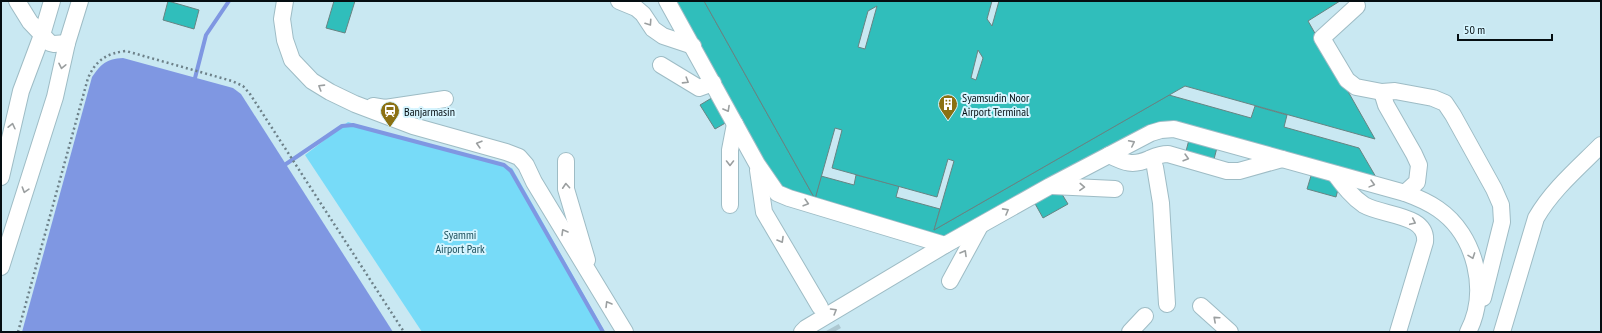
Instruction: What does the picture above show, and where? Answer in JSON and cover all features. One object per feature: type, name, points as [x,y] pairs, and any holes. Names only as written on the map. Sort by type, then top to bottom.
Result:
[{"type":"lane","points":[[17,1],[30,22],[50,43],[67,43]]},
{"type":"lane","points":[[1,177],[21,91],[42,35],[52,1]]},
{"type":"lane","points":[[1,267],[55,97],[67,43],[80,1]]},
{"type":"lane","points":[[285,1],[282,19],[285,40],[292,60],[312,82],[356,104],[413,126],[519,157],[526,165],[534,182],[625,332]]},
{"type":"lane","points":[[619,1],[636,8],[644,14],[653,29],[663,36],[693,46]]},
{"type":"lane","points":[[667,1],[757,164],[777,193],[788,198],[945,245]]},
{"type":"lane","points":[[1357,6],[1322,38],[1347,80],[1356,88],[1382,92],[1395,91],[1433,98],[1444,103],[1453,115],[1494,189],[1501,205],[1502,222],[1497,246],[1486,288],[1471,326]]},
{"type":"lane","points":[[662,65],[699,88],[713,84]]},
{"type":"lane","points":[[1382,92],[1386,105],[1419,165],[1417,182],[1405,193]]},
{"type":"lane","points":[[356,104],[385,108],[445,99]]},
{"type":"lane","points":[[730,205],[730,150],[735,124]]},
{"type":"lane","points":[[802,332],[806,328],[945,245],[1050,186],[1156,132],[1174,129],[1405,193],[1421,199],[1439,209],[1451,220],[1463,237],[1472,254],[1477,272],[1478,289],[1471,326]]},
{"type":"lane","points":[[1502,332],[1536,218],[1560,186],[1601,145]]},
{"type":"lane","points":[[1110,155],[1125,163],[1142,162],[1160,154],[1168,154],[1227,171],[1238,172],[1282,159]]},
{"type":"lane","points":[[566,161],[566,189],[592,277]]},
{"type":"lane","points":[[757,164],[764,212],[820,307]]},
{"type":"lane","points":[[1155,167],[1161,202],[1167,304]]},
{"type":"lane","points":[[1334,174],[1351,196],[1363,205],[1412,220],[1421,226],[1426,235],[1398,332]]},
{"type":"lane","points":[[1050,186],[1115,189]]},
{"type":"lane","points":[[950,281],[959,262],[981,225]]},
{"type":"lane","points":[[1201,306],[1230,332]]},
{"type":"lane","points":[[1130,332],[1145,316]]},
{"type":"path","points":[[18,332],[86,85],[93,68],[98,62],[115,52],[126,51],[232,81],[242,86],[250,94],[404,332]]},
{"type":"green space","name":"Syammi Airport Park","points":[[348,122],[512,168],[605,332],[422,332],[305,155]]},
{"type":"shaded area","points":[[123,58],[233,88],[241,94],[393,332],[22,332],[92,77],[104,63]]},
{"type":"building","points":[[168,1],[199,10],[194,29],[163,20]]},
{"type":"building","points":[[334,1],[355,1],[345,33],[326,28]]},
{"type":"building","points":[[668,1],[704,1],[815,199],[821,176],[854,185],[856,175],[899,186],[896,197],[940,209],[934,230],[1169,95],[1251,118],[1255,106],[1287,115],[1284,127],[1359,148],[1380,184],[1342,174],[1336,197],[1307,189],[1314,166],[1219,140],[1213,163],[1185,155],[1191,132],[1165,125],[1057,186],[1068,204],[1043,218],[1033,200],[955,245],[777,195],[734,118],[715,129],[700,105],[720,93]]},
{"type":"building","name":"Syamsudin Noor Airport Terminal","points":[[704,1],[992,1],[987,19],[992,26],[999,1],[1340,1],[1308,21],[1375,139],[1185,86],[934,230],[954,161],[948,159],[937,197],[832,168],[842,130],[835,128],[815,199]],"holes":[[[877,6],[865,49],[858,47],[868,11]],[[978,50],[983,58],[976,80],[971,78]]]},
{"type":"waterway","points":[[195,78],[206,35],[229,1]]},
{"type":"waterway","points":[[286,164],[342,126],[353,125],[504,165],[511,171],[603,332]]},
{"type":"tunnel","points":[[820,307],[834,332]]},
{"type":"place","name":"Syamsudin Noor Airport Terminal","points":[[948,121]]},
{"type":"place","name":"Banjarmasin","points":[[390,128]]}]
